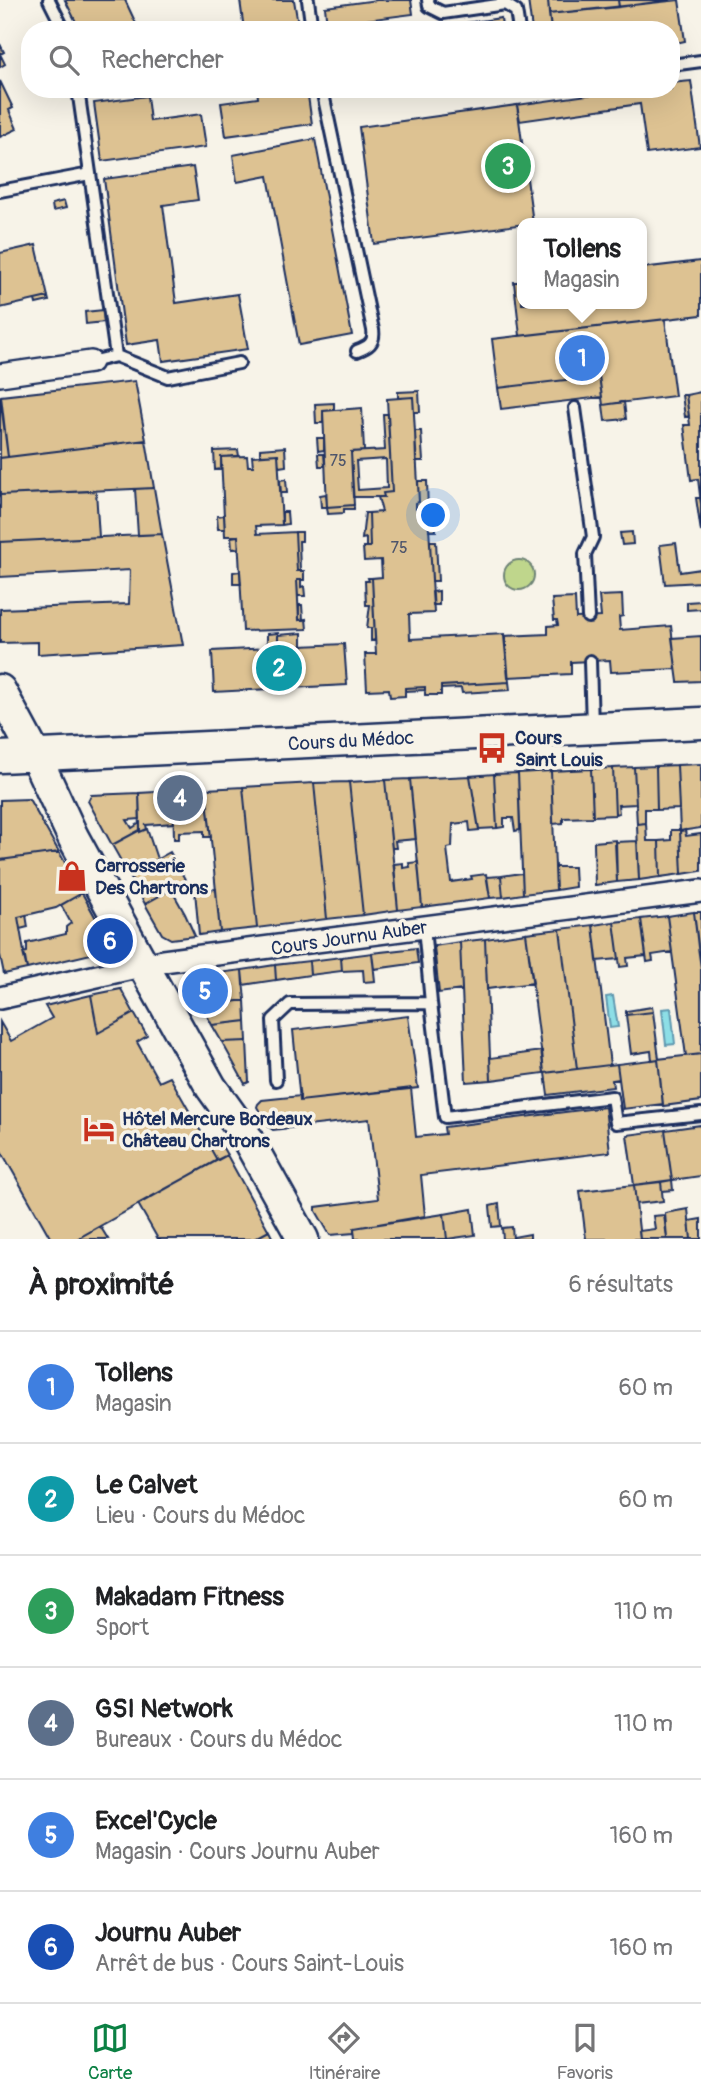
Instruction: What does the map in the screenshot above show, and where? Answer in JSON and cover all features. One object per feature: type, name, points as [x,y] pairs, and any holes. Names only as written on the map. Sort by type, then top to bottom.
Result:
[{"type":"main road","points":[[0,690],[35,755],[73,837],[211,1087],[244,1133],[303,1239]]},
{"type":"main road","name":"Cours du Médoc","points":[[0,757],[592,726],[701,723]]},
{"type":"street","points":[[0,375],[90,362]]},
{"type":"street","name":"Cours Journu Auber","points":[[0,998],[144,965],[701,891]]},
{"type":"lane","points":[[50,0],[60,21]]},
{"type":"lane","points":[[308,0],[311,21]]},
{"type":"lane","points":[[428,0],[429,6],[443,13],[505,4],[516,12],[518,21]]},
{"type":"lane","points":[[680,64],[701,61]]},
{"type":"lane","points":[[79,98],[116,356]]},
{"type":"lane","points":[[324,98],[373,330],[374,338],[371,344],[357,351]]},
{"type":"lane","points":[[0,191],[90,174]]},
{"type":"lane","points":[[90,362],[116,356],[168,377],[239,363]]},
{"type":"lane","points":[[575,408],[593,537],[586,554],[588,617]]},
{"type":"lane","points":[[590,661],[592,726]]},
{"type":"lane","points":[[424,927],[445,1118],[612,1097],[616,1124],[701,1114]]},
{"type":"lane","points":[[276,1080],[273,1020],[290,1004],[431,1003]]},
{"type":"green space","points":[[519,560],[530,564],[534,575],[530,586],[519,590],[508,586],[504,575],[508,564]]},
{"type":"water","points":[[613,996],[618,1027],[610,1028],[606,997]]},
{"type":"water","points":[[671,1008],[675,1044],[666,1045],[662,1009]]},
{"type":"building","points":[[65,0],[125,0],[135,21],[76,21]]},
{"type":"building","points":[[240,0],[294,0],[298,21],[243,21]]},
{"type":"building","points":[[377,0],[411,0],[413,14],[358,21],[327,21],[325,7]]},
{"type":"building","points":[[528,0],[548,0],[550,21],[531,21]]},
{"type":"building","points":[[548,0],[618,0],[619,7],[549,14]]},
{"type":"building","points":[[618,0],[671,0],[619,7]]},
{"type":"building","points":[[679,0],[685,41],[680,42],[680,21],[550,21],[549,14]]},
{"type":"building","points":[[501,18],[501,21],[480,21]]},
{"type":"building","points":[[0,54],[5,64],[0,67]]},
{"type":"building","points":[[0,81],[13,108],[9,110],[17,129],[0,137]]},
{"type":"building","points":[[691,81],[700,147],[647,154],[640,104],[520,121],[517,105],[566,98],[680,98],[680,82]]},
{"type":"building","points":[[147,98],[150,121],[201,114],[206,147],[102,161],[94,103]]},
{"type":"building","points":[[258,98],[308,98],[312,124],[226,136],[221,103]]},
{"type":"building","points":[[517,105],[532,218],[517,218],[517,225],[374,244],[359,127]]},
{"type":"building","points":[[315,139],[352,335],[299,345],[268,176],[237,182],[233,155]]},
{"type":"building","points":[[193,167],[198,200],[163,205],[176,303],[238,294],[248,349],[163,361],[160,340],[126,345],[104,179]]},
{"type":"building","points":[[64,201],[66,208],[53,211],[52,204]]},
{"type":"building","points":[[36,245],[48,297],[0,308],[0,253]]},
{"type":"building","points":[[701,261],[701,315],[520,336],[517,309],[647,309],[647,267]]},
{"type":"building","points":[[514,282],[517,282],[517,309]]},
{"type":"building","points":[[48,297],[49,301],[36,304],[35,300]]},
{"type":"building","points":[[103,310],[104,322],[86,324],[85,312]]},
{"type":"building","points":[[665,319],[675,396],[603,405],[599,376],[498,388],[492,339]]},
{"type":"building","points":[[599,376],[602,397],[501,409],[498,388]]},
{"type":"building","points":[[135,381],[146,440],[8,457],[1,396]]},
{"type":"building","points":[[419,391],[420,412],[414,412],[413,397],[398,398],[398,392]]},
{"type":"building","points":[[701,392],[701,504],[698,479],[691,480],[684,425],[690,425],[686,395]]},
{"type":"building","points":[[682,395],[686,395],[689,416],[685,417]]},
{"type":"building","points":[[0,396],[8,457],[0,458]]},
{"type":"building","points":[[413,397],[419,502],[416,503],[416,509],[428,510],[434,613],[409,614],[410,639],[505,634],[509,682],[441,686],[441,695],[425,695],[425,687],[405,688],[405,696],[390,697],[389,689],[367,690],[365,654],[376,654],[372,578],[382,577],[381,560],[364,561],[363,547],[370,547],[369,513],[382,512],[378,497],[392,492],[387,399]]},
{"type":"building","points":[[624,402],[626,419],[605,421],[603,405]]},
{"type":"building","points":[[334,403],[334,410],[323,411],[323,423],[316,423],[315,404]]},
{"type":"building","points":[[362,408],[364,451],[351,452],[354,505],[327,507],[323,411]]},
{"type":"building","points":[[383,414],[388,414],[392,492],[383,493],[384,497],[353,497],[351,452],[385,450]],"holes":[[[386,459],[387,488],[358,490],[356,461]]]},
{"type":"building","points":[[415,431],[421,431],[423,461],[416,461]]},
{"type":"building","points":[[317,438],[324,438],[324,450],[318,451]]},
{"type":"building","points":[[146,440],[154,488],[0,495],[0,458]]},
{"type":"building","points":[[285,447],[286,466],[279,467],[278,454],[260,455],[260,449]]},
{"type":"building","points":[[238,450],[239,456],[221,457],[221,469],[215,470],[214,451]]},
{"type":"building","points":[[278,454],[282,525],[256,526],[257,534],[295,532],[297,571],[304,571],[304,580],[297,580],[299,620],[306,619],[307,629],[243,631],[238,536],[225,536],[221,457],[247,456],[248,466],[253,466],[252,456]]},
{"type":"building","points":[[318,454],[324,454],[325,466],[319,466]]},
{"type":"building","points":[[286,479],[287,493],[281,493],[280,480]]},
{"type":"building","points":[[418,481],[427,481],[428,510],[416,509],[416,503],[419,502]]},
{"type":"building","points":[[154,488],[162,534],[138,535],[135,489]]},
{"type":"building","points":[[96,491],[99,537],[0,542],[0,495]]},
{"type":"building","points":[[326,494],[327,507],[321,507],[320,495]]},
{"type":"building","points":[[696,498],[700,498],[701,504],[701,532]]},
{"type":"building","points":[[354,505],[354,509],[344,509],[344,513],[328,514],[327,507]]},
{"type":"building","points":[[282,512],[287,512],[288,524],[282,525]]},
{"type":"building","points":[[365,513],[369,513],[370,547],[366,547],[366,538],[362,539]]},
{"type":"building","points":[[224,515],[225,529],[218,529],[217,516]]},
{"type":"building","points":[[428,518],[435,518],[436,531],[429,531]]},
{"type":"building","points":[[295,532],[302,532],[302,541],[299,541],[300,571],[297,571]]},
{"type":"building","points":[[632,532],[633,544],[622,545],[620,533]]},
{"type":"building","points":[[162,534],[183,645],[38,654],[38,642],[0,643],[0,609],[129,604],[130,570],[0,577],[0,542]]},
{"type":"building","points":[[238,536],[239,548],[232,549],[231,537]]},
{"type":"building","points":[[430,541],[436,541],[438,581],[432,581]]},
{"type":"building","points":[[676,543],[680,572],[701,569],[701,582],[665,584],[660,545]]},
{"type":"building","points":[[240,571],[241,584],[233,584],[233,572]]},
{"type":"building","points":[[368,578],[372,578],[375,640],[371,641],[371,628],[367,628],[370,605],[366,605],[365,581],[369,581]]},
{"type":"building","points":[[297,580],[301,580],[301,587],[304,586],[305,596],[298,596]]},
{"type":"building","points":[[439,591],[439,605],[433,605],[432,592]]},
{"type":"building","points":[[622,595],[623,616],[619,617],[620,630],[671,626],[676,669],[611,672],[610,660],[571,662],[571,674],[508,677],[504,636],[548,634],[548,626],[558,625],[557,620],[554,620],[552,599],[575,598],[576,618],[601,617],[599,596]]},
{"type":"building","points":[[701,601],[701,609],[687,610],[687,602]]},
{"type":"building","points":[[299,605],[302,605],[303,620],[299,620]]},
{"type":"building","points":[[278,633],[278,647],[344,644],[347,685],[214,692],[212,651],[267,648],[267,634]]},
{"type":"building","points":[[302,633],[302,646],[278,647],[278,635]]},
{"type":"building","points":[[701,636],[701,681],[678,682],[672,638]]},
{"type":"building","points":[[509,682],[510,690],[462,693],[461,688],[441,689],[441,686]]},
{"type":"building","points":[[425,687],[425,690],[405,691],[405,688]]},
{"type":"building","points":[[701,764],[701,828],[680,831],[677,765]]},
{"type":"building","points":[[677,765],[679,809],[657,810],[656,766]]},
{"type":"building","points":[[656,766],[657,809],[645,809],[645,823],[637,824],[634,767]]},
{"type":"building","points":[[634,767],[636,804],[618,805],[619,813],[615,814],[613,768]]},
{"type":"building","points":[[613,768],[615,815],[593,816],[591,769]]},
{"type":"building","points":[[591,769],[593,817],[563,818],[563,823],[553,824],[551,771]]},
{"type":"building","points":[[551,771],[556,890],[523,894],[518,773]]},
{"type":"building","points":[[518,773],[520,830],[515,831],[513,818],[504,818],[504,827],[497,828],[494,774]]},
{"type":"building","points":[[494,774],[497,828],[479,829],[470,776]]},
{"type":"building","points":[[470,776],[479,830],[470,831],[469,822],[453,824],[452,847],[447,848],[451,882],[486,874],[490,898],[422,907],[410,779]]},
{"type":"building","points":[[410,779],[416,839],[395,841],[396,848],[392,848],[385,780]]},
{"type":"building","points":[[385,780],[398,910],[363,915],[349,782]]},
{"type":"building","points":[[349,782],[363,915],[327,919],[314,783]]},
{"type":"building","points":[[314,783],[327,919],[257,928],[243,787]]},
{"type":"building","points":[[243,787],[257,928],[220,932],[206,789]]},
{"type":"building","points":[[206,789],[211,837],[204,837],[204,831],[179,832],[179,839],[174,839],[173,791]]},
{"type":"building","points":[[173,791],[174,823],[146,825],[147,829],[140,832],[139,793]]},
{"type":"building","points":[[139,793],[140,819],[127,820],[132,828],[140,823],[140,830],[112,845],[88,801],[91,795]]},
{"type":"building","points":[[29,799],[59,852],[0,860],[0,800]]},
{"type":"building","points":[[646,823],[647,841],[659,841],[660,877],[639,880],[637,824]]},
{"type":"building","points":[[147,829],[157,859],[129,875],[112,845]]},
{"type":"building","points":[[671,830],[680,830],[682,874],[660,877],[659,841],[671,840]]},
{"type":"building","points":[[685,830],[686,836],[701,834],[701,871],[682,874],[680,831]]},
{"type":"building","points":[[616,840],[617,882],[595,885],[594,842]]},
{"type":"building","points":[[637,841],[639,880],[617,882],[615,842]]},
{"type":"building","points":[[59,852],[82,893],[56,908],[18,917],[27,969],[4,974],[0,955],[0,860]]},
{"type":"building","points":[[170,852],[186,881],[145,904],[129,875]]},
{"type":"building","points":[[418,862],[422,907],[398,910],[394,864],[403,863],[403,868],[410,867],[409,863]]},
{"type":"building","points":[[555,867],[574,867],[575,887],[556,890]]},
{"type":"building","points":[[522,873],[523,894],[503,897],[501,876]]},
{"type":"building","points":[[501,876],[503,897],[490,898],[487,877]]},
{"type":"building","points":[[171,889],[195,936],[171,939],[162,934],[145,904]]},
{"type":"building","points":[[216,889],[220,932],[199,935],[195,891]]},
{"type":"building","points":[[82,893],[109,942],[104,951],[27,969],[23,953],[27,952],[27,943],[66,934],[66,927],[71,923],[61,905]]},
{"type":"building","points":[[694,912],[701,912],[701,968],[698,947]]},
{"type":"building","points":[[694,912],[701,968],[701,1054],[686,1056],[667,916]]},
{"type":"building","points":[[26,915],[28,927],[20,929],[18,917]]},
{"type":"building","points":[[667,916],[672,952],[652,955],[653,961],[647,962],[641,919]]},
{"type":"building","points":[[641,919],[646,956],[627,958],[628,966],[620,967],[614,922]]},
{"type":"building","points":[[614,922],[619,959],[597,961],[593,925]]},
{"type":"building","points":[[593,925],[610,1065],[577,1069],[560,929]]},
{"type":"building","points":[[560,929],[577,1069],[544,1073],[526,933]]},
{"type":"building","points":[[526,933],[533,983],[487,989],[485,939]]},
{"type":"building","points":[[485,939],[491,1080],[466,1082],[460,942]]},
{"type":"building","points":[[460,942],[462,990],[439,993],[434,946]]},
{"type":"building","points":[[416,948],[418,963],[374,969],[372,953]]},
{"type":"building","points":[[372,953],[375,981],[364,982],[363,970],[342,971],[341,957]]},
{"type":"building","points":[[341,957],[342,971],[310,975],[309,961]]},
{"type":"building","points":[[309,961],[310,975],[276,980],[275,965]]},
{"type":"building","points":[[275,965],[276,980],[243,985],[242,970]]},
{"type":"building","points":[[242,970],[245,1000],[202,1006],[190,985],[194,976]]},
{"type":"building","points":[[121,989],[134,1013],[98,1033],[91,995]]},
{"type":"building","name":"Hôtel Mercure Bordeaux Château Chartrons","points":[[91,995],[98,1033],[134,1013],[147,1036],[137,1042],[159,1082],[170,1077],[217,1160],[77,1239],[51,1239],[0,1149],[0,1022],[11,1041],[52,1018],[45,1006]]},
{"type":"building","points":[[245,1000],[246,1021],[212,1025],[202,1006]]},
{"type":"building","points":[[652,1007],[653,1012],[626,1015],[626,1011]]},
{"type":"building","points":[[653,1012],[659,1059],[652,1060],[651,1051],[631,1054],[626,1015]]},
{"type":"building","points":[[408,1016],[418,1088],[300,1101],[293,1030]]},
{"type":"building","points":[[246,1021],[247,1041],[222,1042],[212,1025]]},
{"type":"building","points":[[247,1041],[249,1082],[245,1084],[222,1042]]},
{"type":"building","points":[[542,1051],[544,1073],[491,1080],[490,1058]]},
{"type":"building","points":[[701,1054],[701,1101],[663,1106],[658,1059]]},
{"type":"building","points":[[658,1059],[663,1104],[623,1109],[617,1064]]},
{"type":"building","points":[[617,1064],[619,1079],[612,1080],[613,1087],[548,1095],[545,1073]]},
{"type":"building","points":[[411,1088],[416,1137],[445,1134],[444,1127],[605,1107],[610,1152],[421,1175],[425,1216],[354,1228],[354,1233],[330,1235],[316,1207],[378,1199],[369,1119],[273,1130],[257,1107],[258,1104],[262,1100],[300,1096],[300,1101]]},
{"type":"building","points":[[701,1125],[701,1176],[672,1180],[665,1130]]},
{"type":"building","points":[[665,1130],[672,1180],[634,1185],[627,1135]]},
{"type":"building","points":[[219,1141],[227,1155],[217,1160],[209,1146]]},
{"type":"building","points":[[227,1155],[269,1231],[254,1239],[158,1239],[138,1204]]},
{"type":"building","points":[[672,1180],[673,1190],[662,1191],[661,1182]]},
{"type":"building","points":[[661,1182],[663,1201],[636,1204],[634,1185]]},
{"type":"building","points":[[634,1185],[640,1239],[586,1239],[580,1191]]},
{"type":"building","points":[[499,1204],[501,1226],[492,1227],[490,1206]]},
{"type":"building","points":[[472,1209],[475,1235],[447,1239],[444,1214]]},
{"type":"building","points":[[688,1209],[691,1239],[667,1239],[665,1213]]},
{"type":"building","points":[[444,1214],[447,1239],[355,1239],[354,1228]]},
{"type":"building","points":[[664,1215],[667,1239],[640,1239],[639,1231],[655,1229],[653,1216]]},
{"type":"building","points":[[701,1219],[701,1239],[691,1239],[689,1221]]},
{"type":"building","points":[[100,1226],[108,1239],[77,1239]]},
{"type":"building","points":[[512,1227],[513,1239],[503,1239],[502,1228]]},
{"type":"building","points":[[269,1231],[273,1239],[254,1239]]},
{"type":"building","points":[[530,1234],[530,1239],[513,1239],[513,1237]]},
{"type":"place","name":"Makadam Fitness","points":[[508,166]]},
{"type":"place","name":"Tollens","points":[[582,358]]},
{"type":"place","name":"Le Calvet","points":[[279,668]]},
{"type":"place","name":"Cours Saint Louis","points":[[492,748]]},
{"type":"place","name":"GSI Network","points":[[180,798]]},
{"type":"place","name":"Carrosserie Des Chartrons","points":[[72,876]]},
{"type":"place","name":"Journu Auber","points":[[110,941]]},
{"type":"place","name":"Excel'Cycle","points":[[205,991]]},
{"type":"place","name":"Hôtel Mercure Bordeaux Château Chartrons","points":[[99,1129]]}]
